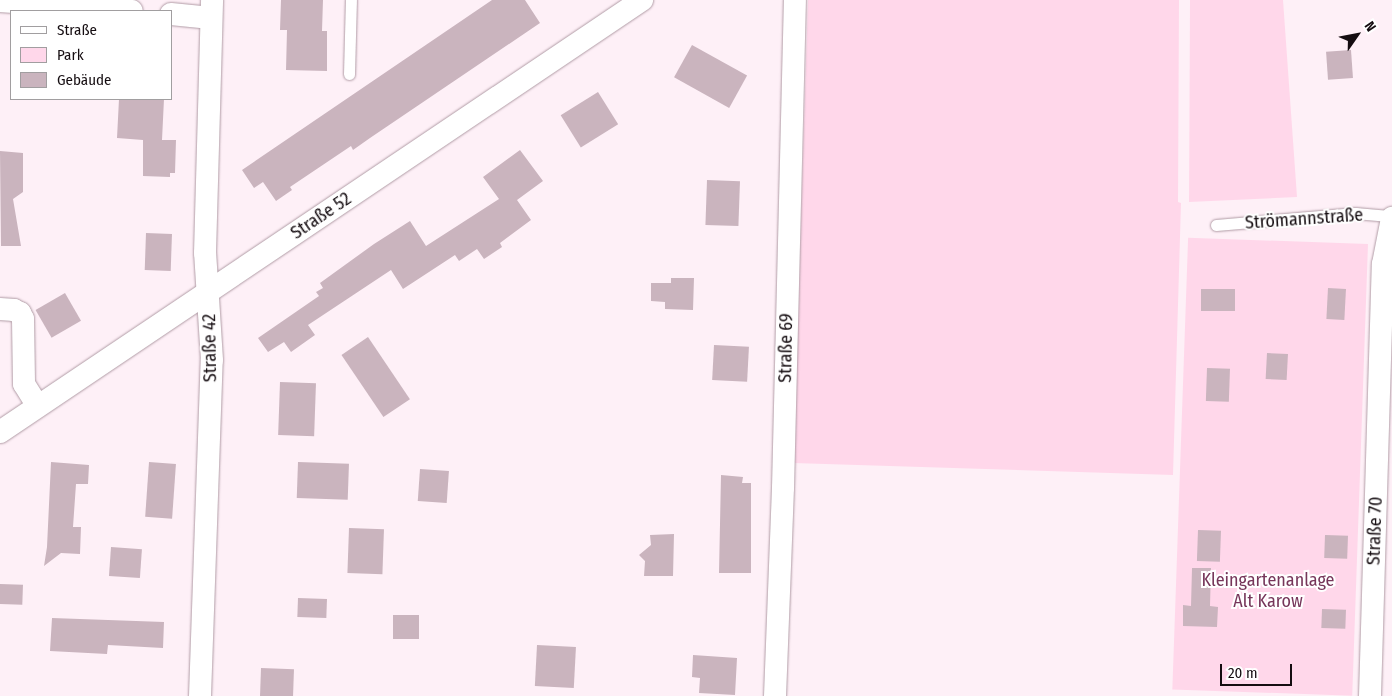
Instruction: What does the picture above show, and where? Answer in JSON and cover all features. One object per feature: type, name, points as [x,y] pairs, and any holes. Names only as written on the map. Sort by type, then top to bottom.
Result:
[{"type":"street","name":"Straße 52","points":[[0,432],[642,0]]},
{"type":"street","name":"Straße 69","points":[[774,696],[783,488],[794,0]]},
{"type":"street","points":[[0,1],[119,10]]},
{"type":"street","name":"Straße 42","points":[[200,696],[212,360],[209,292],[204,253],[211,9]]},
{"type":"street","points":[[172,14],[211,9]]},
{"type":"street","name":"Straße 70","points":[[1370,696],[1383,264],[1392,217]]},
{"type":"street","points":[[0,309],[14,310],[20,313],[23,319],[24,384],[38,406]]},
{"type":"lane","points":[[349,74],[351,0]]},
{"type":"lane","name":"Strömannstraße","points":[[1216,225],[1355,213],[1392,217]]},
{"type":"green space","points":[[808,0],[1179,0],[1178,202],[1181,203],[1173,475],[793,463]]},
{"type":"green space","points":[[1190,0],[1283,0],[1297,197],[1189,202]]},
{"type":"green space","name":"Kleingartenanlage Alt Karow","points":[[1188,238],[1368,244],[1352,696],[1172,689]]},
{"type":"building","points":[[281,0],[323,0],[322,31],[327,31],[327,71],[286,70],[287,30],[280,30]]},
{"type":"building","points":[[492,0],[525,0],[540,23],[353,150],[351,146],[290,187],[292,190],[276,201],[263,182],[254,188],[242,170]]},
{"type":"building","points":[[692,45],[747,76],[729,108],[674,77]]},
{"type":"building","points":[[1351,50],[1353,78],[1328,80],[1326,52]]},
{"type":"building","points":[[598,92],[618,124],[581,148],[561,115]]},
{"type":"building","points":[[119,100],[164,100],[162,140],[176,140],[175,173],[170,173],[170,177],[143,176],[143,140],[117,138]]},
{"type":"building","points":[[520,150],[543,181],[517,200],[531,220],[500,243],[502,247],[484,259],[477,249],[459,261],[455,255],[403,289],[391,270],[308,325],[315,335],[291,352],[284,342],[268,352],[258,338],[319,296],[316,292],[323,288],[320,283],[374,244],[410,221],[426,246],[499,199],[483,177]]},
{"type":"building","points":[[0,151],[23,153],[23,192],[13,199],[21,246],[1,246]]},
{"type":"building","points":[[707,180],[740,181],[738,226],[705,225]]},
{"type":"building","points":[[146,233],[172,234],[171,271],[145,270]]},
{"type":"building","points":[[671,278],[694,278],[693,310],[665,309],[665,302],[651,301],[651,283],[671,283]]},
{"type":"building","points":[[1328,288],[1346,289],[1344,320],[1326,319]]},
{"type":"building","points":[[1201,289],[1235,289],[1235,311],[1201,311]]},
{"type":"building","points":[[65,293],[81,321],[52,338],[36,310]]},
{"type":"building","points":[[368,337],[410,399],[383,417],[341,355]]},
{"type":"building","points":[[714,345],[749,347],[747,382],[712,380]]},
{"type":"building","points":[[1267,353],[1288,354],[1287,380],[1266,379]]},
{"type":"building","points":[[1207,368],[1230,369],[1229,402],[1206,401]]},
{"type":"building","points":[[280,382],[316,383],[314,436],[278,435]]},
{"type":"building","points":[[51,462],[89,465],[88,484],[76,484],[73,527],[81,527],[80,554],[61,553],[44,566],[47,547]]},
{"type":"building","points":[[149,462],[176,464],[172,519],[145,517]]},
{"type":"building","points":[[298,462],[349,464],[348,500],[297,498]]},
{"type":"building","points":[[420,469],[449,471],[447,503],[418,501]]},
{"type":"building","points":[[721,475],[743,477],[742,483],[751,483],[751,573],[719,573]]},
{"type":"building","points":[[349,528],[384,529],[382,574],[347,573]]},
{"type":"building","points":[[1198,530],[1221,531],[1220,562],[1197,561]]},
{"type":"building","points":[[674,534],[673,576],[644,576],[645,561],[639,555],[651,545],[650,535]]},
{"type":"building","points":[[1325,535],[1348,536],[1347,559],[1324,558]]},
{"type":"building","points":[[111,547],[142,549],[140,578],[109,576]]},
{"type":"building","points":[[1192,568],[1211,568],[1210,606],[1218,607],[1217,627],[1183,626],[1183,605],[1191,606]]},
{"type":"building","points":[[0,584],[23,585],[22,605],[0,604]]},
{"type":"building","points":[[298,598],[327,599],[326,618],[297,617]]},
{"type":"building","points":[[1322,609],[1346,610],[1345,629],[1321,628]]},
{"type":"building","points":[[393,615],[419,615],[419,639],[393,639]]},
{"type":"building","points":[[52,618],[164,622],[163,648],[108,645],[107,654],[50,651]]},
{"type":"building","points":[[537,645],[576,647],[574,688],[535,686]]},
{"type":"building","points":[[693,655],[737,658],[735,695],[699,693],[700,678],[692,677]]},
{"type":"building","points":[[261,668],[294,669],[293,696],[260,696]]}]
